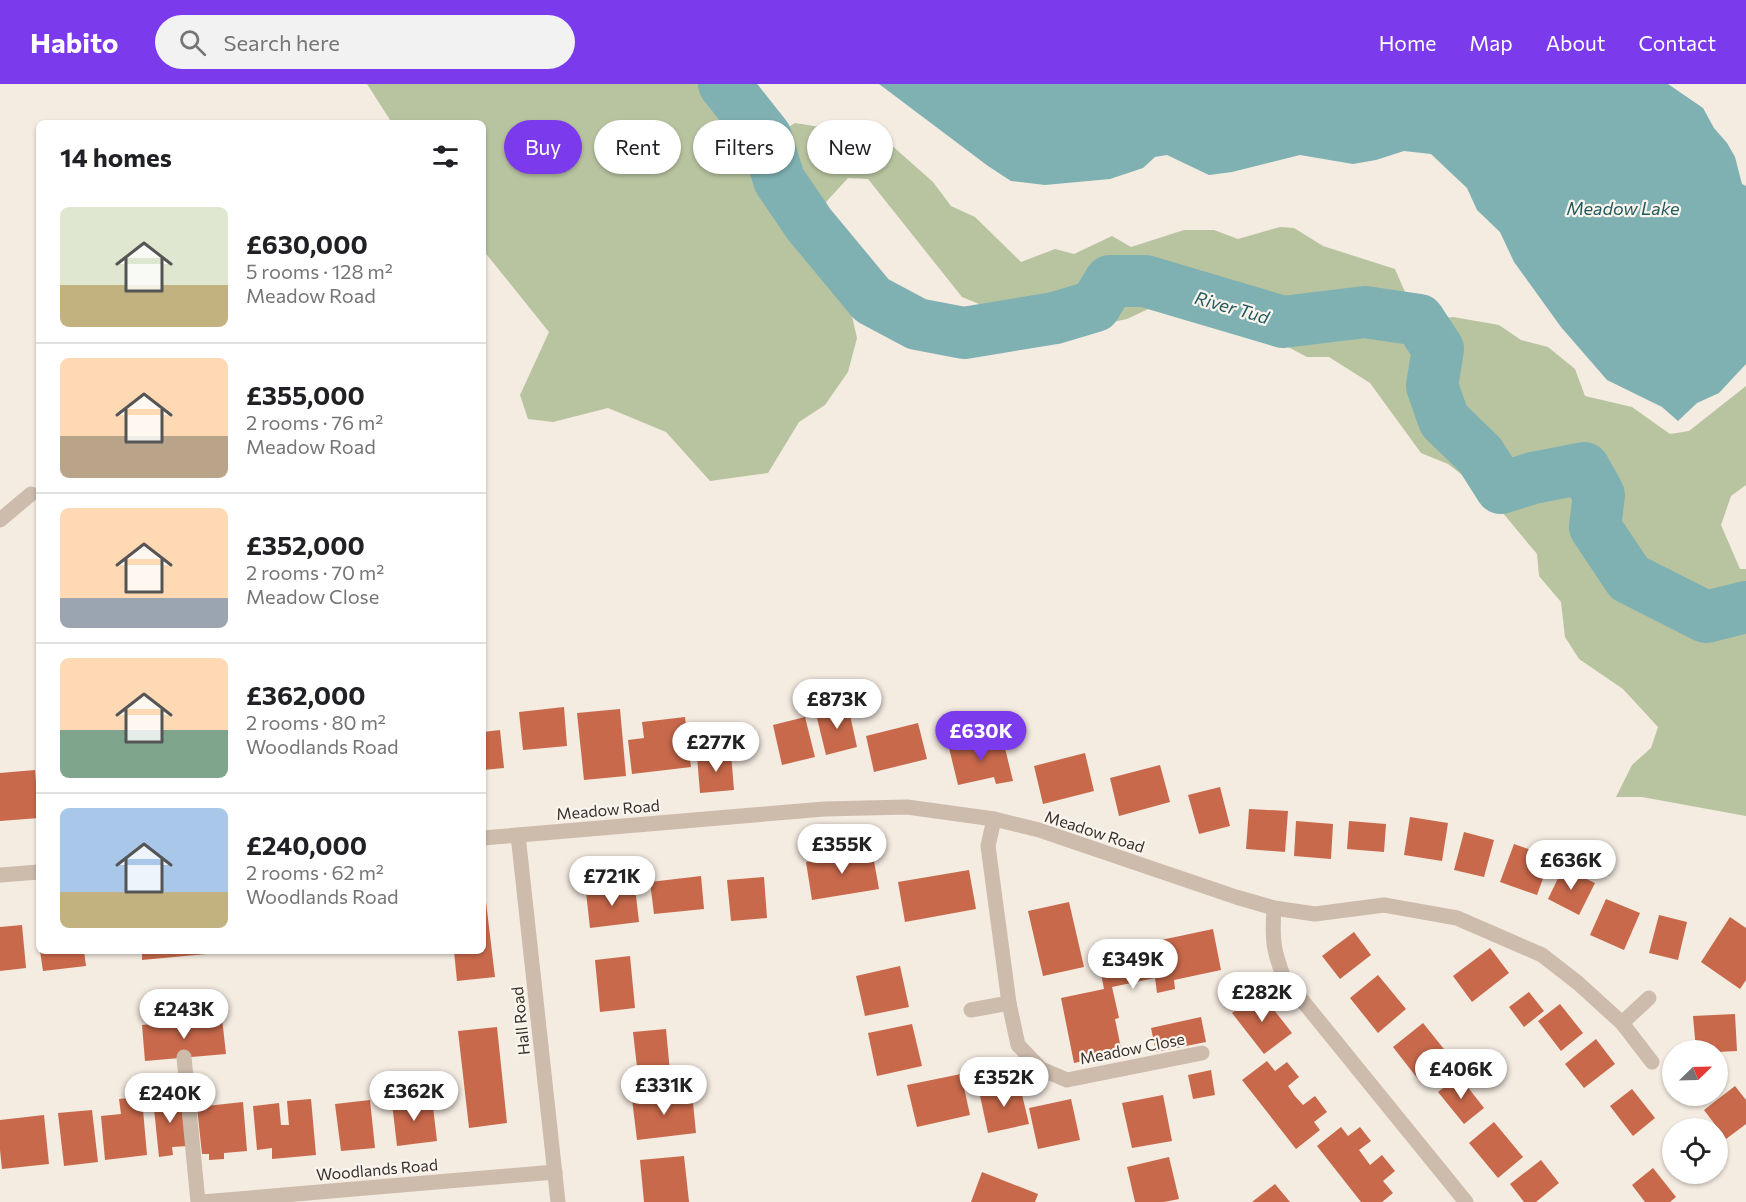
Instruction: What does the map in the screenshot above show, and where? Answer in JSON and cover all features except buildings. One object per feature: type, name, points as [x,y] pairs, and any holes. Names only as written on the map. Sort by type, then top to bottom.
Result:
[{"type":"street","points":[[0,520],[31,494]]},
{"type":"street","name":"Meadow Road","points":[[486,838],[824,809],[907,807],[994,819],[1039,830],[1274,908],[1315,914],[1384,905],[1457,918],[1542,955],[1578,983],[1622,1023],[1652,1062]]},
{"type":"street","name":"Meadow Close","points":[[994,819],[988,846],[1009,1003],[1018,1045],[1041,1069],[1067,1080],[1202,1053]]},
{"type":"street","name":"Hall Road","points":[[518,835],[558,1202]]},
{"type":"street","points":[[0,875],[36,872]]},
{"type":"street","points":[[1274,908],[1272,933],[1274,954],[1284,978],[1466,1202]]},
{"type":"street","points":[[1622,1023],[1649,999]]},
{"type":"street","points":[[971,1010],[1009,1003]]},
{"type":"street","points":[[184,1057],[200,1202]]},
{"type":"street","name":"Woodlands Road","points":[[200,1202],[555,1172]]},
{"type":"green space","points":[[367,84],[714,84],[722,90],[723,120],[693,120],[693,174],[795,174],[795,123],[807,125],[807,174],[893,174],[893,147],[933,182],[951,206],[975,217],[1021,262],[1055,249],[1074,254],[1112,236],[1131,247],[1184,230],[1214,230],[1238,239],[1280,227],[1294,228],[1323,246],[1395,269],[1405,292],[1440,319],[1453,317],[1499,325],[1521,340],[1548,347],[1575,369],[1585,396],[1632,407],[1670,434],[1689,431],[1746,386],[1746,485],[1731,496],[1721,525],[1740,569],[1746,569],[1746,816],[1642,797],[1616,797],[1632,765],[1651,748],[1658,727],[1623,689],[1579,659],[1565,637],[1561,602],[1539,576],[1537,554],[1487,494],[1448,464],[1421,453],[1370,383],[1329,357],[1307,357],[1277,341],[1237,299],[1208,286],[1197,286],[1127,319],[1084,328],[1064,339],[962,297],[868,179],[848,178],[826,202],[857,338],[848,372],[825,405],[799,422],[768,473],[710,481],[666,432],[608,408],[553,422],[528,419],[520,395],[549,332],[486,254],[486,120],[390,120]]},
{"type":"water","name":"Meadow Lake","points":[[879,84],[1668,84],[1703,108],[1735,157],[1742,184],[1746,186],[1746,364],[1719,393],[1697,403],[1678,421],[1662,407],[1607,380],[1561,327],[1514,262],[1500,232],[1477,210],[1467,188],[1431,154],[1404,151],[1376,160],[1353,164],[1300,155],[1232,172],[1209,175],[1167,155],[1155,157],[1143,168],[1110,179],[1045,185],[1011,181]]},
{"type":"waterway","name":"River Tud","points":[[724,84],[766,137],[779,180],[809,224],[872,300],[917,324],[964,333],[1055,318],[1095,306],[1110,281],[1145,281],[1283,322],[1365,312],[1419,320],[1438,349],[1432,386],[1444,420],[1480,455],[1501,488],[1533,478],[1584,468],[1599,495],[1595,527],[1629,578],[1706,617],[1746,607]]}]
